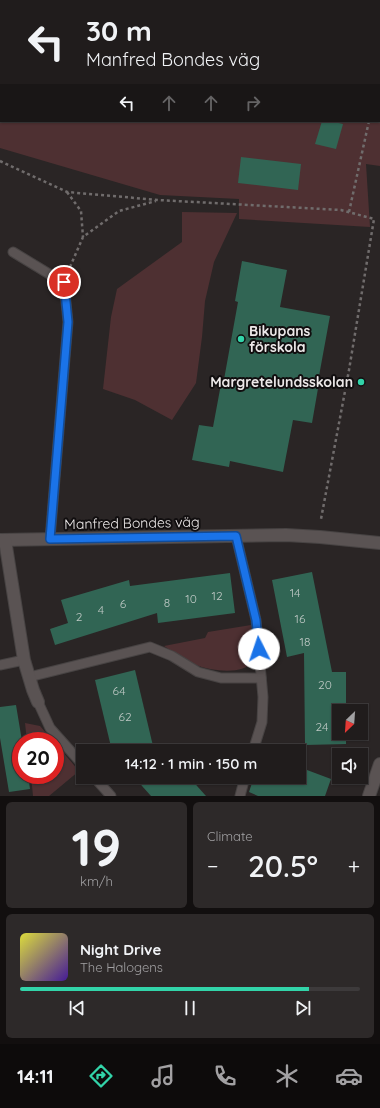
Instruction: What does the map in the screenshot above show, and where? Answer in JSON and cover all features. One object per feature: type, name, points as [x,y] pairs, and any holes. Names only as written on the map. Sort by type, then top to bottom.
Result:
[{"type":"street","name":"Manfred Bondes väg","points":[[38,702],[24,660],[2,540],[286,535],[320,536],[380,543]]},
{"type":"street","points":[[369,796],[380,764]]},
{"type":"lane","points":[[13,252],[64,282],[68,322],[50,539]]},
{"type":"lane","points":[[236,536],[256,620],[263,697],[262,722],[255,744]]},
{"type":"lane","points":[[29,677],[150,647],[172,656],[198,672],[221,678],[261,678]]},
{"type":"lane","points":[[0,665],[24,660]]},
{"type":"lane","name":"Manfred Bondes väg","points":[[38,702],[50,728],[76,757]]},
{"type":"lane","points":[[100,784],[111,796]]},
{"type":"lane","points":[[240,796],[243,784]]},
{"type":"path","points":[[349,212],[369,122]]},
{"type":"path","points":[[0,161],[67,192],[158,200],[341,210],[374,219],[349,370],[320,524]]},
{"type":"path","points":[[64,282],[83,237],[80,211],[67,192]]},
{"type":"path","points":[[83,237],[119,211],[158,200]]},
{"type":"shaded area","points":[[0,122],[380,122],[380,166],[366,164],[370,227],[239,219],[239,199],[160,195],[0,148]]},
{"type":"shaded area","points":[[182,212],[237,213],[214,262],[205,301],[196,383],[172,420],[135,400],[103,389],[111,317],[117,289],[182,242]]},
{"type":"shaded area","points":[[251,625],[255,657],[249,665],[236,670],[228,671],[205,668],[190,662],[164,646],[205,638],[208,632]]},
{"type":"shaded area","points":[[25,723],[40,726],[45,732],[26,732]]},
{"type":"shaded area","points":[[64,754],[76,768],[76,774],[64,784]]},
{"type":"shaded area","points":[[32,784],[63,784],[49,796],[33,796]]},
{"type":"building","points":[[322,122],[343,124],[336,149],[315,144]]},
{"type":"building","points":[[241,157],[301,164],[298,190],[238,183]]},
{"type":"building","points":[[242,261],[287,270],[280,307],[330,316],[312,423],[293,420],[283,472],[230,461],[229,467],[192,460],[199,425],[213,427],[221,384],[223,385],[238,302],[235,301]]},
{"type":"building","points":[[312,572],[332,672],[346,672],[346,704],[332,704],[332,740],[346,740],[346,744],[305,744],[304,653],[287,657],[272,580]]},
{"type":"building","points":[[230,573],[235,613],[158,623],[157,613],[55,645],[50,629],[68,623],[61,600],[129,580],[130,586]]},
{"type":"building","points":[[135,670],[153,744],[110,744],[95,680]]},
{"type":"building","points":[[16,705],[20,732],[12,732],[12,784],[29,784],[30,789],[9,792],[0,738],[0,707]]},
{"type":"building","points":[[306,770],[331,779],[325,796],[258,796],[249,792],[252,784],[306,784]]},
{"type":"building","points":[[140,784],[195,784],[206,796],[151,796]]},
{"type":"place","name":"Bikupans förskola","points":[[241,339]]},
{"type":"place","name":"Margretelundsskolan","points":[[361,382]]},
{"type":"route","points":[[64,282],[68,322],[50,539],[236,536],[256,620],[259,649]]}]
